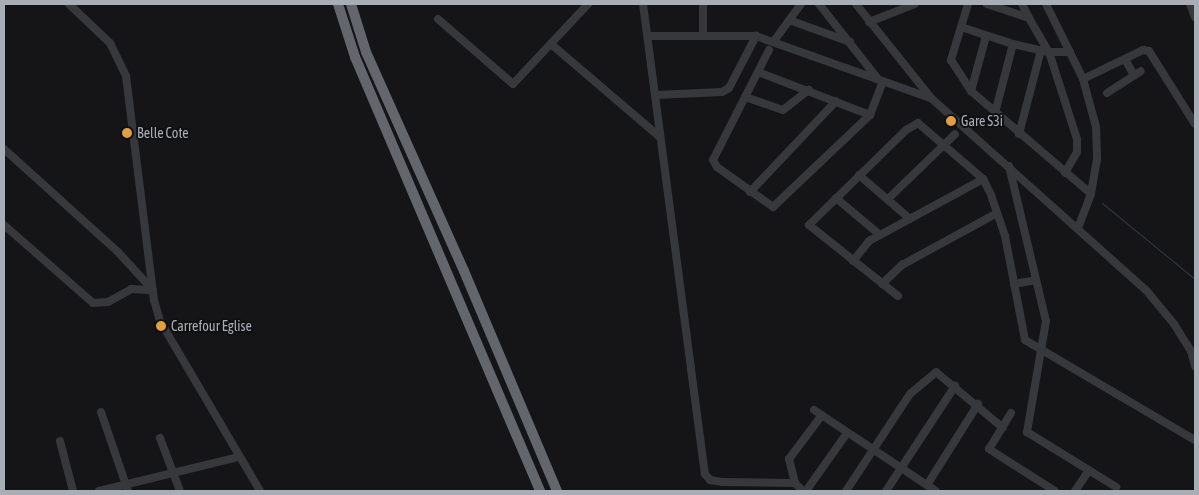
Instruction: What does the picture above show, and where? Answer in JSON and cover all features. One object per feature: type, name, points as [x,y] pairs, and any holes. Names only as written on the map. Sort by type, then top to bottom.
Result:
[{"type":"highway","points":[[338,4],[355,57],[540,491]]},
{"type":"highway","points":[[351,4],[366,52],[468,280],[557,491]]},
{"type":"street","points":[[69,4],[110,43],[126,76],[153,290],[157,312],[164,330],[260,491]]},
{"type":"street","points":[[438,20],[513,84],[588,4]]},
{"type":"street","points":[[644,4],[705,474],[716,481],[795,483]]},
{"type":"street","points":[[703,4],[703,35]]},
{"type":"street","points":[[774,41],[801,4]]},
{"type":"street","points":[[819,4],[881,80]]},
{"type":"street","points":[[856,4],[931,98],[1146,290],[1193,350],[1195,366]]},
{"type":"street","points":[[869,22],[915,4]]},
{"type":"street","points":[[968,4],[951,60],[971,91],[1091,194]]},
{"type":"street","points":[[987,4],[1029,18]]},
{"type":"street","points":[[1022,4],[1045,51],[1077,139],[1077,152],[1065,173]]},
{"type":"street","points":[[1046,4],[1083,79],[1096,127],[1097,159],[1091,194],[1078,228]]},
{"type":"street","points":[[1190,4],[1195,17]]},
{"type":"street","points":[[790,20],[850,42]]},
{"type":"street","points":[[960,27],[1013,44],[1045,51],[1070,52]]},
{"type":"street","points":[[648,36],[756,36],[931,98]]},
{"type":"street","points":[[656,95],[722,92],[729,88],[756,36]]},
{"type":"street","points":[[971,91],[986,36]]},
{"type":"street","points":[[551,44],[660,137]]},
{"type":"street","points":[[995,113],[1013,44]]},
{"type":"street","points":[[769,50],[714,160],[717,167],[774,208],[870,115],[881,80]]},
{"type":"street","points":[[1083,79],[1143,50],[1154,56],[1195,124]]},
{"type":"street","points":[[1019,134],[1045,51]]},
{"type":"street","points":[[1107,93],[1138,73],[1124,59]]},
{"type":"street","points":[[758,72],[870,115]]},
{"type":"street","points":[[745,98],[783,110],[809,90]]},
{"type":"street","points":[[750,192],[836,101]]},
{"type":"street","points":[[898,296],[809,225],[906,130],[918,123],[945,144],[983,179],[997,213],[1025,340],[1042,352],[1195,440]]},
{"type":"street","points":[[888,199],[955,134]]},
{"type":"street","points":[[4,149],[110,245],[153,290]]},
{"type":"street","points":[[1009,166],[1046,320],[1027,432],[1116,487]]},
{"type":"street","points":[[858,175],[910,219]]},
{"type":"street","points":[[853,261],[869,241],[983,179]]},
{"type":"street","points":[[836,198],[880,235]]},
{"type":"street","points":[[882,284],[902,266],[997,213]]},
{"type":"street","points":[[4,225],[94,302],[108,302],[131,290],[153,290]]},
{"type":"street","points":[[1014,284],[1036,280]]},
{"type":"street","points":[[846,491],[910,394],[936,372],[978,404],[1003,428]]},
{"type":"street","points":[[886,491],[955,386]]},
{"type":"street","points":[[927,485],[978,404]]},
{"type":"street","points":[[814,410],[936,491]]},
{"type":"street","points":[[101,412],[127,488]]},
{"type":"street","points":[[1011,412],[989,449],[1055,491]]},
{"type":"street","points":[[822,416],[789,459],[795,483],[804,491],[847,433]]},
{"type":"street","points":[[160,438],[180,491]]},
{"type":"street","points":[[60,440],[73,491]]},
{"type":"street","points":[[99,491],[127,488],[173,473],[239,457]]},
{"type":"street","points":[[1075,491],[1089,470]]},
{"type":"waterway","points":[[1102,203],[1195,279]]},
{"type":"place","name":"Gare S3i","points":[[951,121]]},
{"type":"place","name":"Belle Cote","points":[[127,133]]},
{"type":"place","name":"Carrefour Eglise","points":[[161,326]]}]
